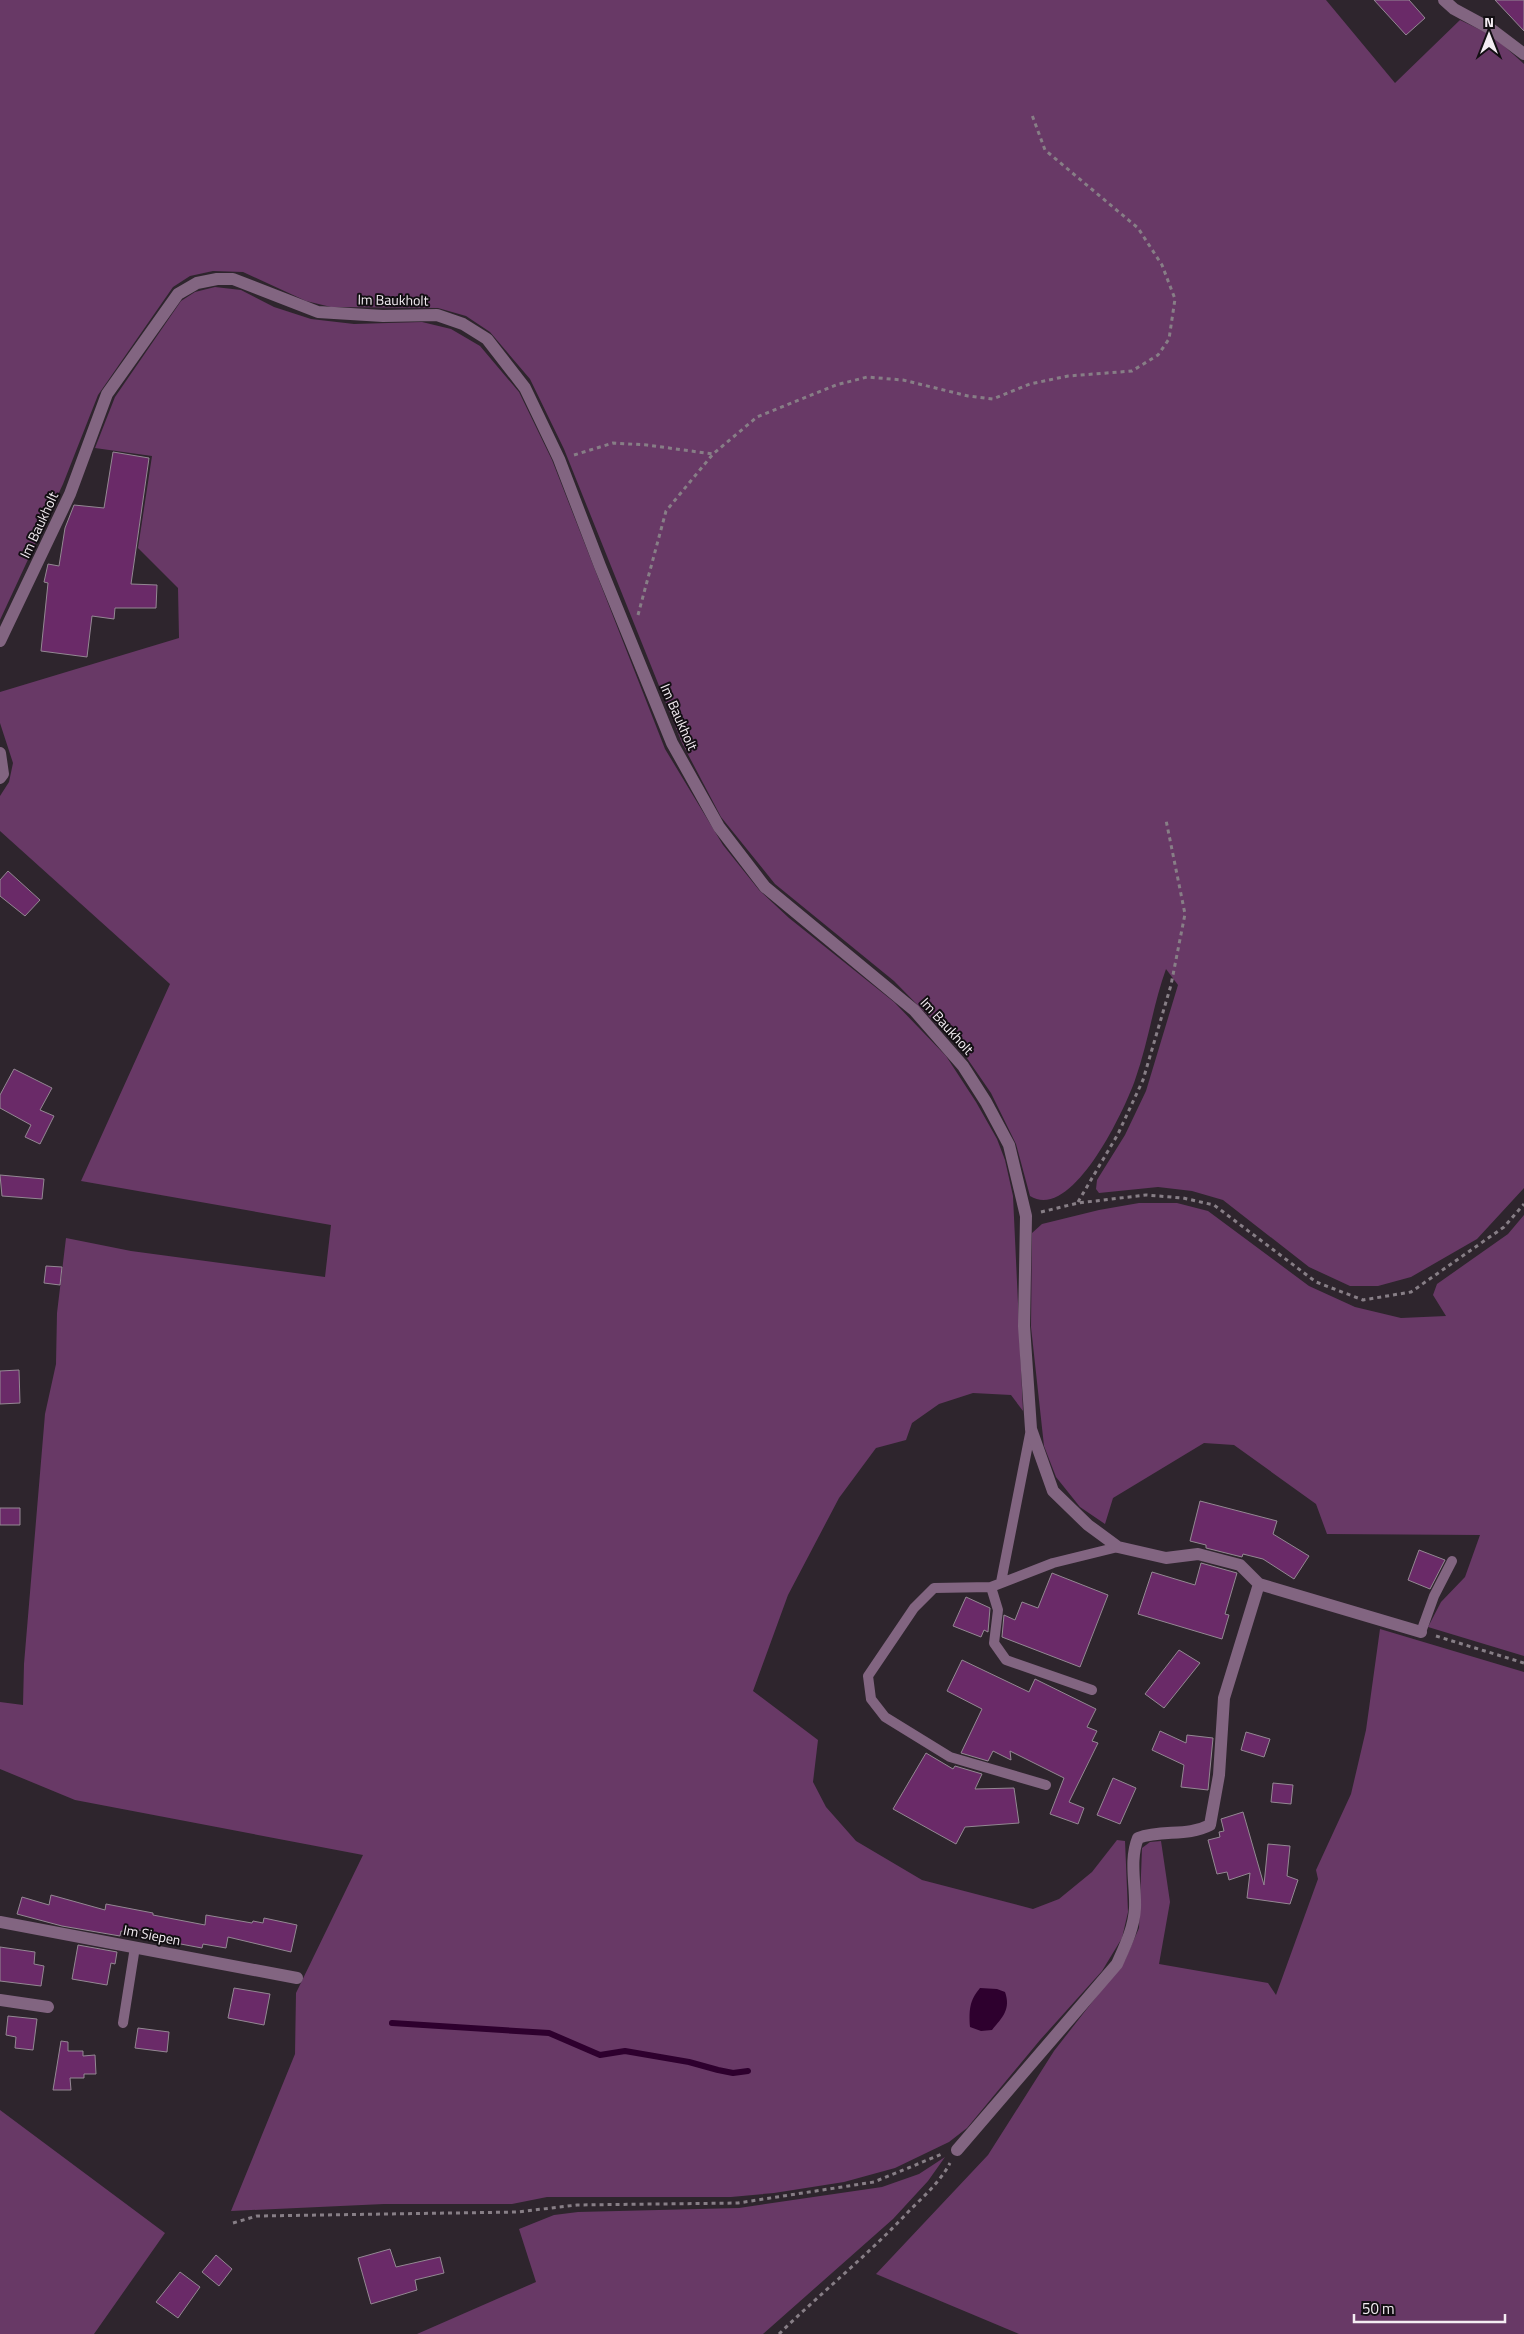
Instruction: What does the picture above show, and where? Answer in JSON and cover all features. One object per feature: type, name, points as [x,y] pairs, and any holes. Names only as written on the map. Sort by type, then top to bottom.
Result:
[{"type":"street","points":[[1444,0],[1454,9],[1491,29],[1524,54]]},
{"type":"street","name":"Im Baukholt","points":[[0,641],[70,494],[107,394],[178,294],[197,283],[217,279],[233,279],[318,312],[383,316],[437,315],[463,324],[487,339],[525,388],[559,459],[672,743],[719,827],[765,887],[914,1010],[963,1066],[986,1102],[1009,1146],[1026,1216],[1024,1326],[1030,1430],[1053,1491],[1088,1525],[1118,1547],[1166,1558],[1198,1554],[1240,1565],[1259,1584]]},
{"type":"street","points":[[0,753],[2,774],[0,778]]},
{"type":"street","points":[[957,2150],[1117,1964],[1130,1935],[1135,1910],[1133,1849],[1138,1838],[1147,1834],[1198,1832],[1210,1825],[1219,1774],[1224,1698],[1259,1584],[1421,1632]]},
{"type":"street","name":"Im Siepen","points":[[0,1922],[297,1978]]},
{"type":"street","points":[[0,2000],[48,2007]]},
{"type":"lane","points":[[1001,1582],[1030,1430]]},
{"type":"lane","points":[[1046,1785],[950,1757],[885,1716],[871,1699],[868,1676],[914,1608],[934,1588],[991,1587],[1053,1563],[1118,1547]]},
{"type":"lane","points":[[1421,1632],[1434,1596],[1452,1561]]},
{"type":"lane","points":[[991,1587],[998,1610],[994,1643],[1006,1660],[1092,1690]]},
{"type":"lane","points":[[123,2024],[134,1947]]},
{"type":"path","points":[[638,618],[645,583],[666,511],[713,454],[757,417],[836,385],[867,377],[903,380],[968,396],[993,399],[1030,384],[1068,376],[1132,371],[1158,355],[1169,339],[1175,299],[1162,265],[1138,228],[1045,150],[1032,115]]},
{"type":"path","points":[[559,459],[613,442],[647,444],[713,454]]},
{"type":"path","points":[[1078,1203],[1118,1134],[1143,1080],[1171,985],[1185,914],[1166,820]]},
{"type":"path","points":[[1026,1216],[1078,1203],[1146,1195],[1183,1198],[1214,1205],[1316,1282],[1363,1300],[1411,1292],[1504,1227],[1524,1204]]},
{"type":"path","points":[[1421,1632],[1524,1663]]},
{"type":"path","points":[[233,2223],[257,2216],[517,2212],[577,2205],[738,2203],[874,2182],[938,2155],[957,2150]]},
{"type":"path","points":[[779,2334],[823,2291],[886,2235],[943,2176]]},
{"type":"shaded area","points":[[0,0],[1326,0],[1395,83],[1460,20],[1493,36],[1524,64],[1524,1188],[1477,1239],[1411,1277],[1378,1286],[1350,1286],[1309,1267],[1223,1200],[1192,1191],[1158,1187],[1099,1193],[1096,1189],[1097,1180],[1125,1135],[1146,1091],[1178,985],[1166,969],[1135,1080],[1108,1137],[1079,1179],[1063,1193],[1046,1200],[1030,1196],[1016,1144],[991,1093],[960,1048],[894,981],[775,884],[721,817],[682,743],[564,449],[530,379],[490,332],[466,316],[438,308],[331,307],[306,301],[243,272],[213,271],[190,276],[173,287],[98,395],[63,484],[0,620]]},
{"type":"shaded area","points":[[215,287],[241,290],[274,307],[311,319],[354,324],[422,322],[451,329],[480,346],[519,392],[552,460],[665,749],[723,845],[759,890],[789,918],[894,1002],[946,1056],[997,1139],[1005,1160],[1013,1196],[1023,1411],[1011,1395],[973,1393],[939,1404],[912,1423],[906,1440],[876,1448],[839,1498],[788,1595],[753,1691],[818,1740],[813,1782],[826,1807],[856,1841],[922,1880],[1033,1909],[1059,1899],[1092,1872],[1117,1840],[1125,1841],[1128,1912],[1122,1938],[1102,1971],[1040,2040],[967,2128],[949,2142],[895,2168],[844,2182],[774,2193],[731,2197],[547,2197],[512,2204],[384,2204],[231,2211],[295,2054],[296,1993],[363,1855],[75,1800],[0,1769],[0,1702],[23,1705],[24,1664],[45,1414],[56,1364],[57,1313],[66,1238],[131,1251],[325,1277],[331,1225],[81,1181],[170,984],[0,831],[0,796],[9,782],[13,763],[0,723],[0,692],[179,638],[178,588],[138,548],[152,456],[95,448],[115,397],[181,301],[195,292]]},
{"type":"shaded area","points":[[1139,1203],[1177,1203],[1208,1211],[1309,1286],[1355,1307],[1401,1318],[1446,1316],[1433,1295],[1437,1284],[1508,1234],[1524,1215],[1524,1656],[1428,1627],[1441,1602],[1465,1577],[1480,1535],[1327,1534],[1316,1504],[1234,1445],[1204,1443],[1113,1498],[1105,1524],[1080,1507],[1056,1477],[1044,1446],[1031,1327],[1032,1233],[1042,1224],[1099,1210]]},
{"type":"shaded area","points":[[1380,1629],[1524,1672],[1524,2334],[1019,2334],[876,2274],[988,2155],[1054,2051],[1125,1960],[1139,1928],[1142,1848],[1150,1842],[1161,1841],[1170,1902],[1159,1964],[1268,1983],[1276,1995],[1318,1879],[1316,1870],[1351,1794],[1366,1730]]},
{"type":"shaded area","points":[[980,1988],[997,1989],[1005,1992],[1007,1998],[1003,2017],[992,2030],[981,2031],[970,2027],[971,2006]]},
{"type":"shaded area","points":[[0,2110],[165,2233],[94,2334],[0,2334]]},
{"type":"shaded area","points":[[945,2157],[928,2181],[893,2219],[763,2334],[417,2334],[536,2282],[519,2229],[554,2215],[578,2212],[739,2208],[882,2187],[919,2174]]},
{"type":"building","points":[[1374,0],[1409,0],[1425,18],[1406,35]]},
{"type":"building","points":[[1495,0],[1524,0],[1524,31]]},
{"type":"building","points":[[113,452],[149,458],[131,584],[157,585],[156,608],[115,608],[114,619],[92,616],[87,657],[41,651],[48,583],[44,582],[48,564],[59,566],[65,528],[74,505],[104,508]]},
{"type":"building","points":[[8,871],[40,900],[25,916],[0,896],[0,880]]},
{"type":"building","points":[[14,1069],[52,1088],[40,1110],[54,1116],[40,1144],[25,1137],[31,1125],[0,1108],[0,1095]]},
{"type":"building","points":[[0,1175],[44,1179],[42,1199],[2,1196]]},
{"type":"building","points":[[46,1266],[62,1267],[60,1285],[44,1283]]},
{"type":"building","points":[[19,1370],[20,1403],[0,1404],[0,1371]]},
{"type":"building","points":[[1200,1501],[1277,1521],[1273,1534],[1309,1556],[1294,1579],[1263,1559],[1243,1554],[1242,1557],[1206,1548],[1206,1545],[1190,1541]]},
{"type":"building","points":[[0,1508],[20,1508],[20,1525],[0,1525]]},
{"type":"building","points":[[1419,1550],[1445,1560],[1430,1589],[1408,1580]]},
{"type":"building","points":[[1201,1563],[1237,1573],[1225,1614],[1229,1615],[1222,1639],[1138,1614],[1152,1572],[1195,1585]]},
{"type":"building","points":[[1052,1573],[1108,1595],[1080,1667],[1002,1637],[1004,1615],[1015,1620],[1022,1602],[1038,1608]]},
{"type":"building","points":[[966,1597],[990,1608],[988,1632],[984,1630],[981,1637],[953,1626]]},
{"type":"building","points":[[1179,1650],[1200,1663],[1164,1708],[1145,1694]]},
{"type":"building","points":[[962,1660],[1029,1692],[1035,1679],[1096,1709],[1087,1727],[1097,1731],[1092,1741],[1098,1743],[1069,1802],[1084,1808],[1078,1824],[1050,1814],[1064,1778],[1010,1751],[1011,1760],[993,1751],[988,1761],[961,1753],[982,1709],[947,1691]]},
{"type":"building","points":[[1160,1731],[1186,1743],[1187,1735],[1213,1738],[1208,1790],[1181,1787],[1184,1765],[1152,1750]]},
{"type":"building","points":[[1246,1732],[1270,1739],[1264,1757],[1241,1750]]},
{"type":"building","points":[[926,1753],[953,1769],[955,1766],[982,1774],[975,1789],[1014,1788],[1019,1823],[965,1827],[956,1844],[893,1809]]},
{"type":"building","points":[[1113,1778],[1136,1788],[1120,1824],[1097,1815]]},
{"type":"building","points":[[1273,1783],[1293,1785],[1291,1804],[1271,1802]]},
{"type":"building","points":[[1243,1812],[1264,1885],[1268,1844],[1290,1846],[1287,1876],[1298,1880],[1290,1904],[1247,1898],[1250,1873],[1229,1880],[1227,1872],[1217,1874],[1208,1840],[1220,1837],[1219,1832],[1224,1831],[1221,1819]]},
{"type":"building","points":[[51,1895],[105,1910],[106,1904],[205,1925],[206,1915],[252,1923],[253,1921],[263,1923],[264,1918],[297,1925],[291,1952],[228,1937],[226,1948],[203,1944],[202,1948],[170,1942],[171,1937],[134,1929],[133,1933],[121,1931],[120,1936],[62,1926],[17,1914],[22,1897],[49,1905]]},
{"type":"building","points":[[78,1945],[117,1952],[115,1964],[111,1963],[107,1985],[72,1979]]},
{"type":"building","points":[[0,1947],[35,1952],[34,1964],[44,1966],[41,1986],[0,1981]]},
{"type":"building","points":[[234,1988],[270,1994],[264,2025],[228,2018]]},
{"type":"building","points":[[8,2016],[37,2019],[33,2050],[15,2048],[16,2037],[6,2035]]},
{"type":"building","points":[[138,2028],[169,2032],[167,2052],[135,2048]]},
{"type":"building","points":[[61,2041],[68,2042],[68,2051],[83,2051],[83,2056],[95,2055],[96,2074],[84,2074],[84,2078],[70,2078],[71,2090],[53,2090]]},
{"type":"building","points":[[390,2249],[396,2267],[440,2257],[444,2273],[415,2280],[417,2290],[371,2304],[358,2258]]},
{"type":"building","points":[[216,2255],[232,2269],[219,2286],[202,2272]]},
{"type":"building","points":[[180,2272],[200,2287],[178,2318],[156,2302]]},
{"type":"waterway","points":[[392,2023],[549,2033],[600,2055],[625,2051],[689,2062],[733,2073],[748,2071]]}]
